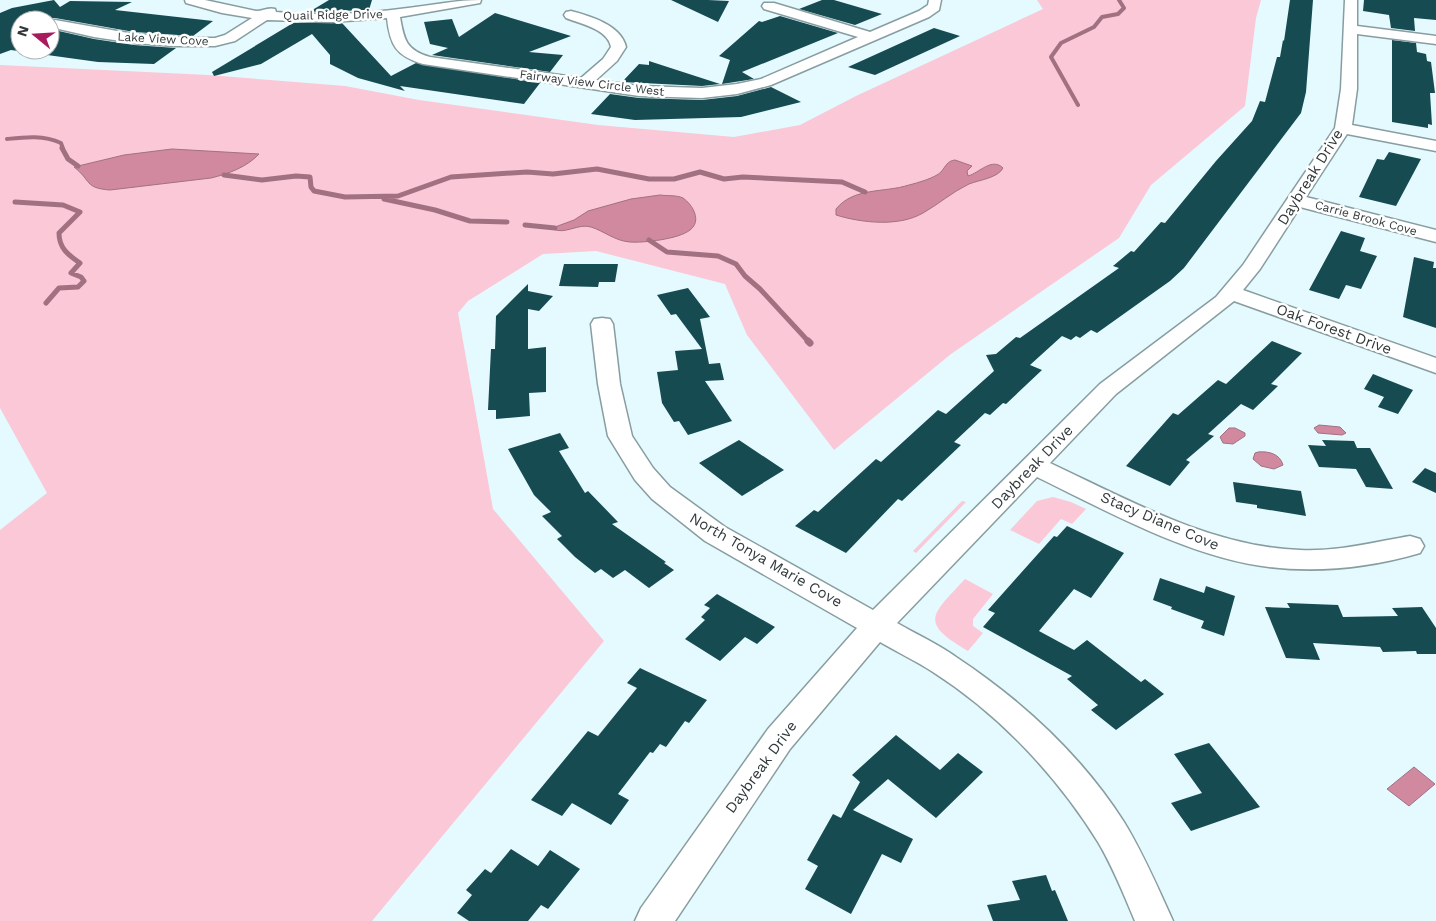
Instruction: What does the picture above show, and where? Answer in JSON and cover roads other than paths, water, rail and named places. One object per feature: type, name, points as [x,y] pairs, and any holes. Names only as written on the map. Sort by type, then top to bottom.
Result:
[{"type":"street","name":"Quail Ridge Drive","points":[[191,0],[219,9],[266,15],[323,18],[393,14],[475,0]]},
{"type":"street","name":"Fairway View Circle West","points":[[393,14],[399,44],[405,52],[415,57],[438,63],[660,93],[695,93],[732,89],[766,82],[929,12],[934,7],[935,0]]},
{"type":"street","name":"Daybreak Drive","points":[[654,921],[779,739],[877,626],[1108,388],[1231,293],[1296,200],[1342,128],[1349,89],[1352,0]]},
{"type":"street","name":"Lake View Cove","points":[[60,25],[92,33],[127,38],[215,42],[230,38],[284,4]]},
{"type":"street","points":[[769,6],[872,37]]},
{"type":"street","points":[[570,15],[607,30],[616,37],[619,43],[618,50],[614,55],[584,83]]},
{"type":"street","points":[[1351,29],[1436,40]]},
{"type":"street","points":[[1342,128],[1436,146]]},
{"type":"street","name":"Carrie Brook Cove","points":[[1296,200],[1436,236]]},
{"type":"street","name":"Oak Forest Drive","points":[[1231,293],[1436,366]]},
{"type":"street","name":"North Tonya Marie Cove","points":[[602,324],[609,384],[620,436],[656,489],[670,502],[715,534],[944,664],[979,688],[1024,726],[1068,772],[1111,833],[1154,921]]},
{"type":"street","name":"Stacy Diane Cove","points":[[1033,465],[1171,528],[1233,550],[1274,558],[1301,560],[1410,546]]},
{"type":"waterway","points":[[1078,105],[1051,57],[1061,43],[1094,27],[1102,17],[1118,14],[1124,8],[1119,0]]},
{"type":"waterway","points":[[7,139],[28,137],[54,140],[61,143],[63,149]]},
{"type":"waterway","points":[[62,148],[68,159],[78,166]]},
{"type":"waterway","points":[[224,175],[262,180],[296,176],[310,177],[311,187],[314,191],[345,197],[398,196],[451,177],[527,172],[553,174],[597,169],[649,179],[674,179],[700,172],[724,179],[743,177],[842,182],[865,192]]},
{"type":"waterway","points":[[384,199],[435,210],[470,221],[507,222]]},
{"type":"waterway","points":[[15,202],[63,205],[80,212],[59,233],[59,238],[65,251],[80,263],[71,273],[81,277],[84,281],[78,287],[59,288],[46,303]]},
{"type":"waterway","points":[[525,225],[555,228]]},
{"type":"waterway","points":[[649,240],[667,252],[718,256],[736,264],[745,276],[760,289],[809,342]]}]
